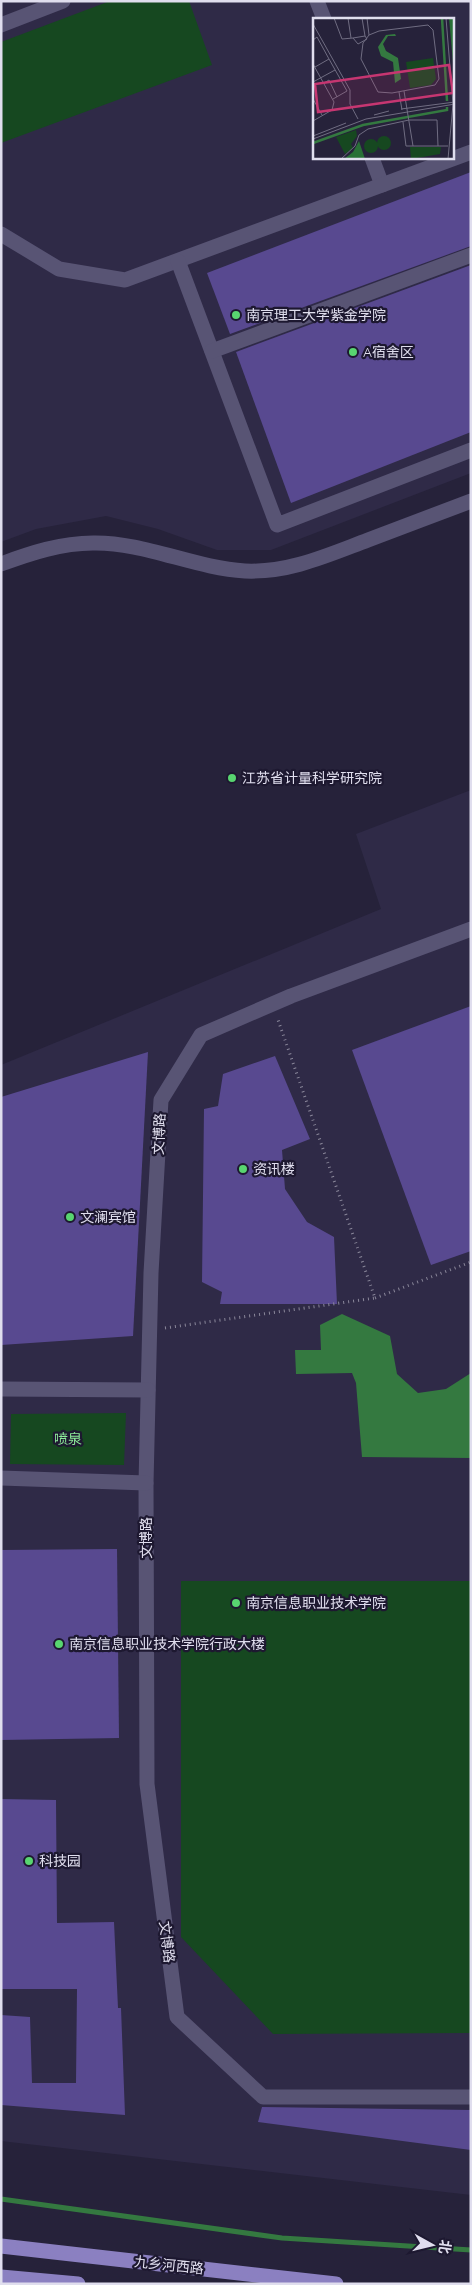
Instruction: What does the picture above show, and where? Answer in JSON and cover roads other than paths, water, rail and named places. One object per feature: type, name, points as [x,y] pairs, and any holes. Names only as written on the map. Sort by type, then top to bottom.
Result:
[{"type":"main road","name":"九乡河西路","points":[[1,2246],[336,2284]]},
{"type":"main road","points":[[1,2276],[78,2284]]},
{"type":"lane","points":[[1,25],[63,1]]},
{"type":"lane","points":[[317,1],[324,18]]},
{"type":"lane","points":[[1,234],[59,269],[125,280],[382,185],[470,156]]},
{"type":"lane","points":[[372,159],[382,185]]},
{"type":"lane","points":[[212,351],[471,256]]},
{"type":"lane","points":[[178,260],[277,525],[471,450]]},
{"type":"lane","points":[[1,564],[59,546],[94,543],[132,548],[206,565],[245,571],[288,569],[471,501]]},
{"type":"lane","name":"文博路","points":[[471,928],[272,1004],[201,1035],[161,1100],[150,1330],[146,1483],[147,1784],[177,2016],[263,2097],[471,2097]]},
{"type":"lane","points":[[1,1389],[148,1390]]},
{"type":"lane","points":[[1,1478],[146,1483]]},
{"type":"waterway","points":[[1,2199],[282,2238],[471,2250]]},
{"type":"place","name":"南京理工大学紫金学院","points":[[236,315]]},
{"type":"place","name":"A宿舍区","points":[[353,352]]},
{"type":"place","name":"江苏省计量科学研究院","points":[[232,778]]},
{"type":"place","name":"资讯楼","points":[[243,1169]]},
{"type":"place","name":"文澜宾馆","points":[[70,1217]]},
{"type":"place","name":"南京信息职业技术学院","points":[[236,1603]]},
{"type":"place","name":"南京信息职业技术学院行政大楼","points":[[59,1644]]},
{"type":"place","name":"科技园","points":[[29,1861]]},
{"type":"park label","name":"喷泉","points":[[68,1439]]}]
